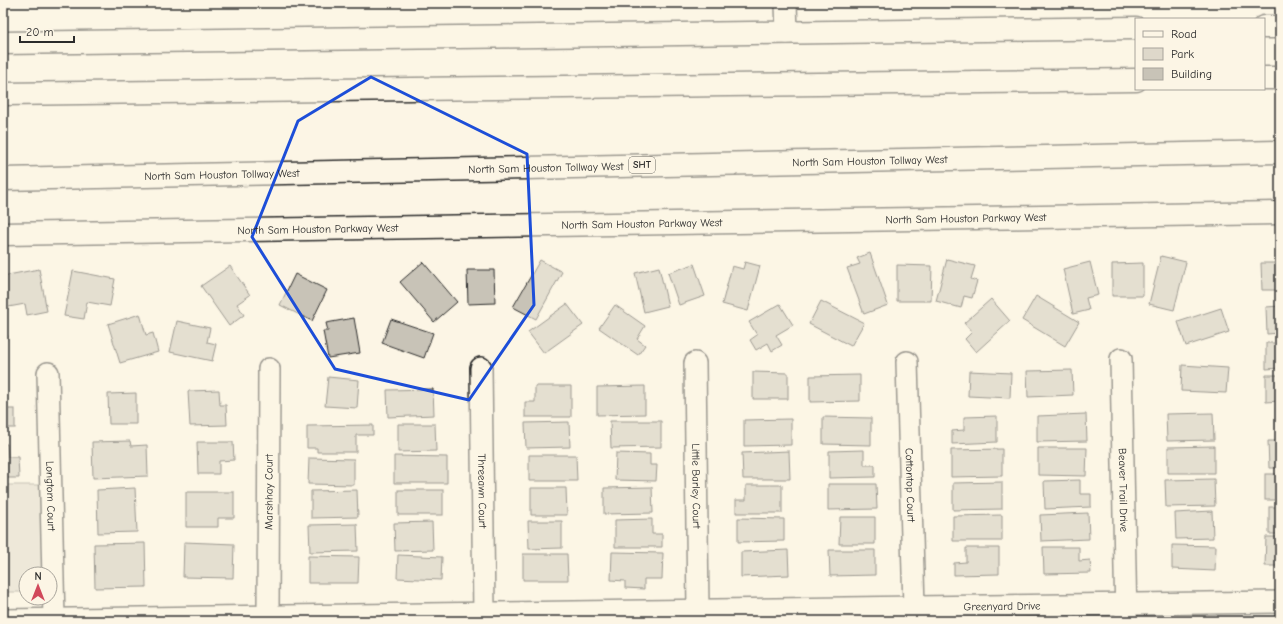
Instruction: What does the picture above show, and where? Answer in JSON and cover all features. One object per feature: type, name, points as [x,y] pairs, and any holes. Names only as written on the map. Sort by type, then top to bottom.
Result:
[{"type":"main road","points":[[1265,27],[1280,27]]},
{"type":"main road","points":[[3,43],[1135,28]]},
{"type":"main road","points":[[1265,78],[1280,78]]},
{"type":"main road","points":[[3,94],[1135,80]]},
{"type":"main road","name":"North Sam Houston Tollway West","points":[[3,179],[1280,152]]},
{"type":"main road","name":"North Sam Houston Parkway West","points":[[3,234],[1280,213]]},
{"type":"street","points":[[786,3],[787,32]]},
{"type":"street","name":"Beaver Trail Drive","points":[[1121,359],[1125,612]]},
{"type":"street","name":"Cottontop Court","points":[[907,362],[914,607]]},
{"type":"street","name":"Little Barley Court","points":[[695,363],[698,610]]},
{"type":"street","name":"Threeawn Court","points":[[481,368],[484,613]]},
{"type":"street","name":"Marshhay Court","points":[[268,616],[269,369]]},
{"type":"street","name":"Longtom Court","points":[[48,373],[54,619]]},
{"type":"street","name":"Greenyard Drive","points":[[3,620],[914,607],[1125,612],[1280,602]]},
{"type":"highlighted area","points":[[371,77],[527,154],[534,305],[469,400],[335,369],[252,237],[298,121]]},
{"type":"green space","points":[[3,485],[43,485],[43,566],[18,566],[18,592],[3,592]]},
{"type":"building","points":[[870,253],[888,305],[864,314],[847,268],[860,264],[857,258]]},
{"type":"building","points":[[1161,256],[1186,262],[1174,310],[1149,304]]},
{"type":"building","points":[[947,259],[975,266],[971,279],[977,281],[972,298],[964,296],[961,308],[936,301]]},
{"type":"building","points":[[540,260],[562,272],[536,319],[513,307]]},
{"type":"building","points":[[423,262],[457,302],[434,322],[400,282]]},
{"type":"building","points":[[745,262],[760,266],[748,311],[722,304],[732,266],[743,269]]},
{"type":"building","points":[[1090,262],[1098,295],[1086,298],[1089,310],[1073,314],[1063,269]]},
{"type":"building","points":[[1143,263],[1143,296],[1112,296],[1112,264]]},
{"type":"building","points":[[1261,263],[1280,263],[1280,290],[1262,290]]},
{"type":"building","points":[[694,264],[705,296],[679,305],[668,273]]},
{"type":"building","points":[[897,265],[932,266],[931,301],[897,301]]},
{"type":"building","points":[[230,266],[250,295],[237,304],[244,315],[229,326],[201,286]]},
{"type":"building","points":[[659,267],[668,306],[644,312],[635,273]]},
{"type":"building","points":[[39,269],[47,311],[27,315],[25,304],[3,308],[3,276]]},
{"type":"building","points":[[467,270],[494,270],[495,303],[468,304]]},
{"type":"building","points":[[73,271],[115,279],[110,306],[87,302],[84,319],[64,316]]},
{"type":"building","points":[[295,274],[327,290],[312,321],[280,305]]},
{"type":"building","points":[[1036,296],[1079,322],[1065,346],[1022,320]]},
{"type":"building","points":[[991,299],[1010,321],[976,352],[965,339],[972,332],[964,323]]},
{"type":"building","points":[[821,301],[864,323],[851,346],[809,324]]},
{"type":"building","points":[[567,304],[583,325],[544,353],[528,332]]},
{"type":"building","points":[[780,304],[793,325],[776,335],[782,345],[772,351],[768,343],[756,350],[750,340],[757,335],[749,322]]},
{"type":"building","points":[[615,305],[645,326],[637,339],[645,345],[638,355],[599,328]]},
{"type":"building","points":[[1280,306],[1280,333],[1267,334],[1266,307]]},
{"type":"building","points":[[1221,308],[1229,332],[1186,346],[1178,322]]},
{"type":"building","points":[[140,314],[146,335],[153,333],[158,352],[120,363],[108,324]]},
{"type":"building","points":[[354,318],[360,353],[328,358],[323,331],[328,331],[326,323]]},
{"type":"building","points":[[391,319],[433,333],[424,358],[382,343]]},
{"type":"building","points":[[177,321],[210,328],[207,342],[216,344],[212,361],[170,352]]},
{"type":"building","points":[[3,334],[8,336],[3,346]]},
{"type":"building","points":[[1266,343],[1280,343],[1280,368],[1266,369]]},
{"type":"building","points":[[1182,365],[1228,368],[1226,393],[1181,391]]},
{"type":"building","points":[[1072,370],[1073,395],[1028,397],[1027,371]]},
{"type":"building","points":[[969,371],[1011,373],[1010,398],[968,396]]},
{"type":"building","points":[[753,372],[788,373],[788,399],[753,399]]},
{"type":"building","points":[[860,375],[860,401],[810,402],[810,376]]},
{"type":"building","points":[[1266,375],[1280,375],[1280,401],[1266,402]]},
{"type":"building","points":[[328,377],[359,380],[357,408],[325,406]]},
{"type":"building","points":[[535,386],[571,386],[571,417],[525,417],[525,402],[535,402]]},
{"type":"building","points":[[645,386],[645,414],[597,415],[597,387]]},
{"type":"building","points":[[433,389],[434,415],[388,417],[387,390]]},
{"type":"building","points":[[219,390],[220,405],[226,405],[227,425],[190,426],[188,391]]},
{"type":"building","points":[[136,393],[136,424],[109,424],[108,394]]},
{"type":"building","points":[[1276,408],[1280,408],[1280,434],[1277,435]]},
{"type":"building","points":[[3,409],[15,409],[15,428],[3,428]]},
{"type":"building","points":[[1213,413],[1214,440],[1167,441],[1166,414]]},
{"type":"building","points":[[1086,414],[1087,441],[1037,442],[1037,416]]},
{"type":"building","points":[[997,416],[997,442],[952,444],[952,431],[964,430],[964,417]]},
{"type":"building","points":[[823,417],[871,418],[871,445],[823,444]]},
{"type":"building","points":[[791,419],[791,445],[744,446],[744,420]]},
{"type":"building","points":[[610,421],[661,421],[661,447],[611,448]]},
{"type":"building","points":[[569,422],[570,447],[526,448],[525,423]]},
{"type":"building","points":[[398,424],[435,424],[436,451],[398,452]]},
{"type":"building","points":[[373,425],[373,435],[356,435],[356,452],[317,452],[317,448],[307,448],[307,426]]},
{"type":"building","points":[[130,441],[131,446],[147,445],[148,476],[93,478],[92,442]]},
{"type":"building","points":[[1268,441],[1280,441],[1280,468],[1269,468]]},
{"type":"building","points":[[197,442],[233,442],[234,460],[219,461],[219,474],[198,474]]},
{"type":"building","points":[[3,444],[7,444],[8,457],[18,457],[19,478],[3,478]]},
{"type":"building","points":[[1214,446],[1214,473],[1168,473],[1168,447]]},
{"type":"building","points":[[1038,448],[1087,448],[1086,476],[1038,475]]},
{"type":"building","points":[[1002,449],[1002,476],[951,477],[951,450]]},
{"type":"building","points":[[864,450],[864,465],[875,465],[875,477],[829,478],[829,451]]},
{"type":"building","points":[[789,451],[790,479],[743,479],[742,453]]},
{"type":"building","points":[[616,453],[650,454],[650,465],[657,465],[656,481],[615,480]]},
{"type":"building","points":[[529,455],[576,455],[577,481],[529,481]]},
{"type":"building","points":[[394,456],[447,457],[447,483],[394,483]]},
{"type":"building","points":[[309,458],[354,459],[354,485],[308,484]]},
{"type":"building","points":[[1265,474],[1280,474],[1280,500],[1265,500]]},
{"type":"building","points":[[1214,479],[1215,506],[1166,507],[1165,480]]},
{"type":"building","points":[[1080,480],[1080,494],[1091,494],[1091,507],[1045,509],[1044,481]]},
{"type":"building","points":[[1002,482],[1002,509],[953,510],[953,483]]},
{"type":"building","points":[[828,484],[876,484],[877,509],[828,510]]},
{"type":"building","points":[[746,485],[782,485],[782,513],[736,513],[736,500],[746,500]]},
{"type":"building","points":[[652,487],[653,513],[604,514],[604,488]]},
{"type":"building","points":[[135,488],[137,532],[98,533],[97,490]]},
{"type":"building","points":[[531,488],[566,488],[567,515],[531,515]]},
{"type":"building","points":[[357,490],[358,517],[311,518],[311,491]]},
{"type":"building","points":[[398,490],[443,490],[443,515],[398,515]]},
{"type":"building","points":[[186,492],[234,492],[234,518],[218,518],[218,527],[186,527]]},
{"type":"building","points":[[1269,507],[1280,507],[1280,534],[1269,534]]},
{"type":"building","points":[[1212,511],[1213,538],[1176,539],[1175,513]]},
{"type":"building","points":[[1088,513],[1089,539],[1041,541],[1040,515]]},
{"type":"building","points":[[1002,515],[1002,541],[953,541],[953,516]]},
{"type":"building","points":[[840,517],[875,517],[875,544],[839,544]]},
{"type":"building","points":[[738,518],[784,519],[784,541],[738,542]]},
{"type":"building","points":[[652,519],[652,534],[662,534],[662,547],[615,547],[615,520]]},
{"type":"building","points":[[528,521],[562,521],[562,548],[529,549]]},
{"type":"building","points":[[432,522],[433,550],[395,551],[394,523]]},
{"type":"building","points":[[357,524],[358,551],[310,552],[309,525]]},
{"type":"building","points":[[1266,537],[1280,537],[1280,566],[1265,566]]},
{"type":"building","points":[[184,542],[234,544],[233,578],[183,577]]},
{"type":"building","points":[[145,543],[146,587],[95,588],[94,544]]},
{"type":"building","points":[[1172,545],[1216,546],[1215,571],[1172,569]]},
{"type":"building","points":[[1043,547],[1079,547],[1079,561],[1090,560],[1091,573],[1044,574]]},
{"type":"building","points":[[966,548],[999,548],[999,574],[954,575],[954,563],[966,562]]},
{"type":"building","points":[[788,550],[789,575],[741,577],[741,552]]},
{"type":"building","points":[[829,550],[875,550],[875,575],[830,576]]},
{"type":"building","points":[[612,552],[663,553],[662,579],[644,579],[644,589],[625,588],[625,581],[611,580]]},
{"type":"building","points":[[523,554],[567,554],[568,580],[523,580]]},
{"type":"building","points":[[398,555],[442,557],[441,580],[397,578]]},
{"type":"building","points":[[308,556],[359,557],[358,583],[308,583]]}]
